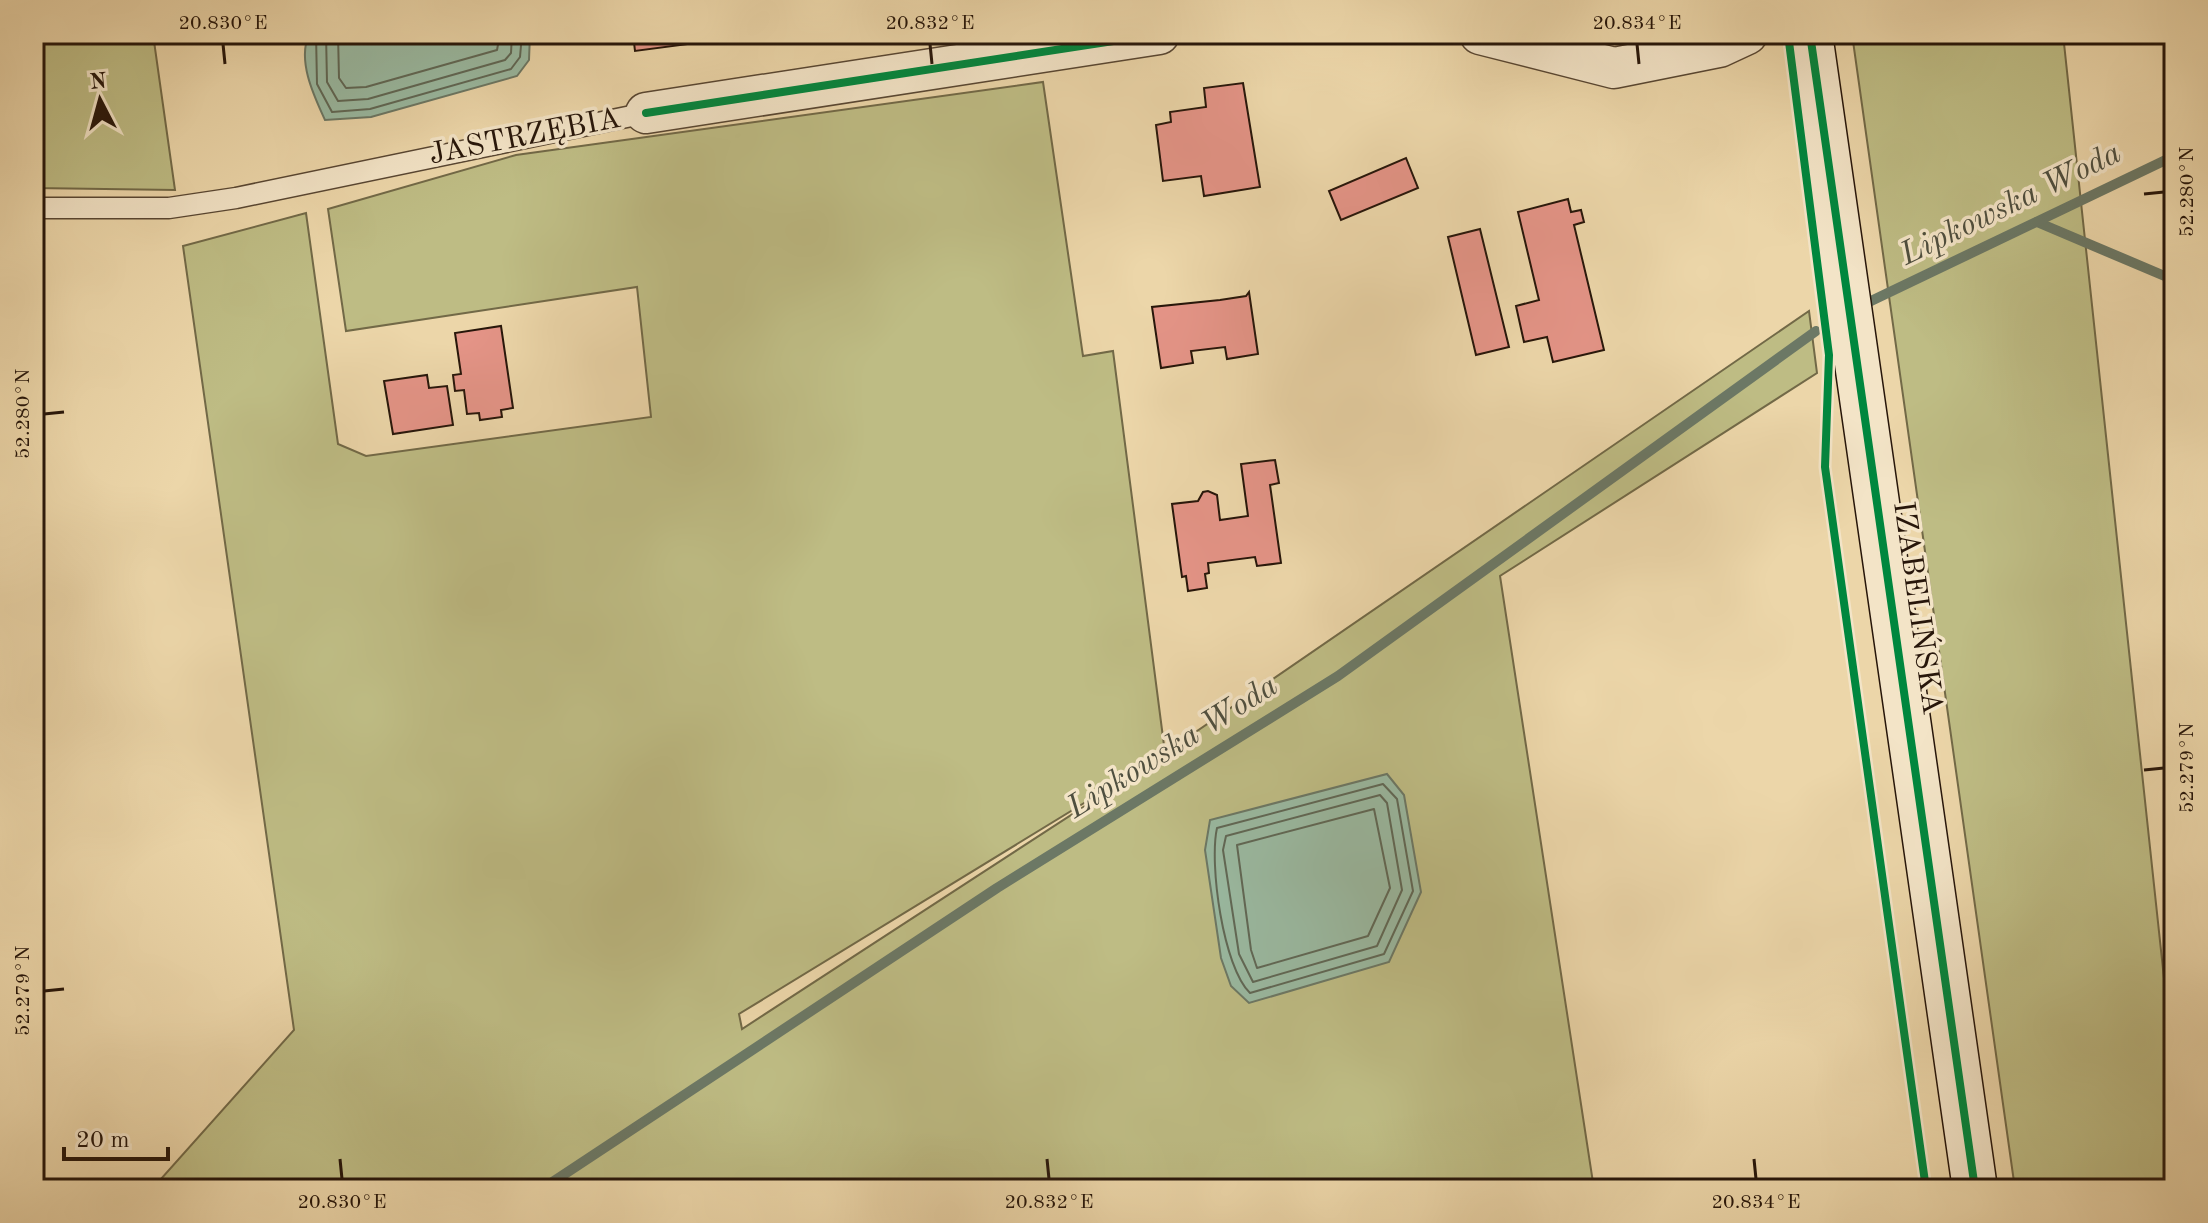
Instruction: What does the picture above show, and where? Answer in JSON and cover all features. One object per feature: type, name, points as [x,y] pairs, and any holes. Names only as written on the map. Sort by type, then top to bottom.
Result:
[{"type":"street","name":"JASTRZĘBIA","points":[[646,113],[1159,34]]},
{"type":"street","points":[[1480,34],[1614,68],[1719,47],[1747,34]]},
{"type":"street","name":"IZABELIŃSKA","points":[[1810,34],[1975,1189]]},
{"type":"lane","name":"JASTRZĘBIA","points":[[34,208],[169,208],[236,198],[646,113]]},
{"type":"shaded area","points":[[34,34],[153,34],[175,190],[34,188]]},
{"type":"shaded area","points":[[1852,34],[2063,34],[2174,1072],[2174,1189],[2015,1189]]},
{"type":"shaded area","points":[[1043,82],[1083,356],[1113,351],[1165,753],[1809,311],[1817,373],[1500,576],[1594,1189],[152,1189],[294,1030],[183,246],[306,213],[338,444],[366,456],[651,417],[637,287],[346,331],[328,209],[516,155]],"holes":[[[1131,776],[742,1029],[739,1014]]]},
{"type":"water","points":[[309,34],[530,34],[529,60],[517,76],[371,117],[325,120],[306,67]]},
{"type":"water","points":[[1387,774],[1404,795],[1421,892],[1389,962],[1249,1003],[1231,986],[1221,958],[1205,850],[1210,820]]},
{"type":"building","points":[[633,34],[694,34],[696,43],[635,51]]},
{"type":"building","points":[[1243,83],[1260,187],[1204,196],[1201,176],[1163,181],[1156,125],[1171,122],[1170,112],[1206,107],[1204,88]]},
{"type":"building","points":[[1406,158],[1418,188],[1341,220],[1329,191]]},
{"type":"building","points":[[1568,199],[1571,212],[1581,210],[1584,222],[1574,225],[1604,350],[1553,362],[1547,337],[1524,342],[1516,306],[1539,300],[1518,212]]},
{"type":"building","points":[[1480,229],[1509,347],[1476,355],[1448,237]]},
{"type":"building","points":[[1249,292],[1258,354],[1227,359],[1225,347],[1191,351],[1193,363],[1161,368],[1152,307],[1246,296]]},
{"type":"building","points":[[501,326],[513,408],[501,410],[502,417],[480,420],[479,413],[467,414],[464,390],[455,391],[453,375],[461,374],[455,333]]},
{"type":"building","points":[[427,375],[429,388],[447,386],[453,425],[393,434],[384,381]]},
{"type":"building","points":[[1275,460],[1279,483],[1270,485],[1281,563],[1257,566],[1255,557],[1208,563],[1209,573],[1205,574],[1207,588],[1188,591],[1186,576],[1182,577],[1172,504],[1198,501],[1203,492],[1208,491],[1217,495],[1220,520],[1248,516],[1241,464]]},
{"type":"waterway","name":"Lipkowska Woda","points":[[1871,301],[2174,156]]},
{"type":"waterway","points":[[2037,222],[2174,280]]},
{"type":"waterway","name":"Lipkowska Woda","points":[[542,1189],[997,888],[1338,676],[1816,331]]},
{"type":"cycle path","points":[[646,113],[1159,34]]},
{"type":"cycle path","points":[[1788,34],[1829,355],[1825,467],[1926,1189]]},
{"type":"cycle path","points":[[1810,34],[1975,1189]]}]
